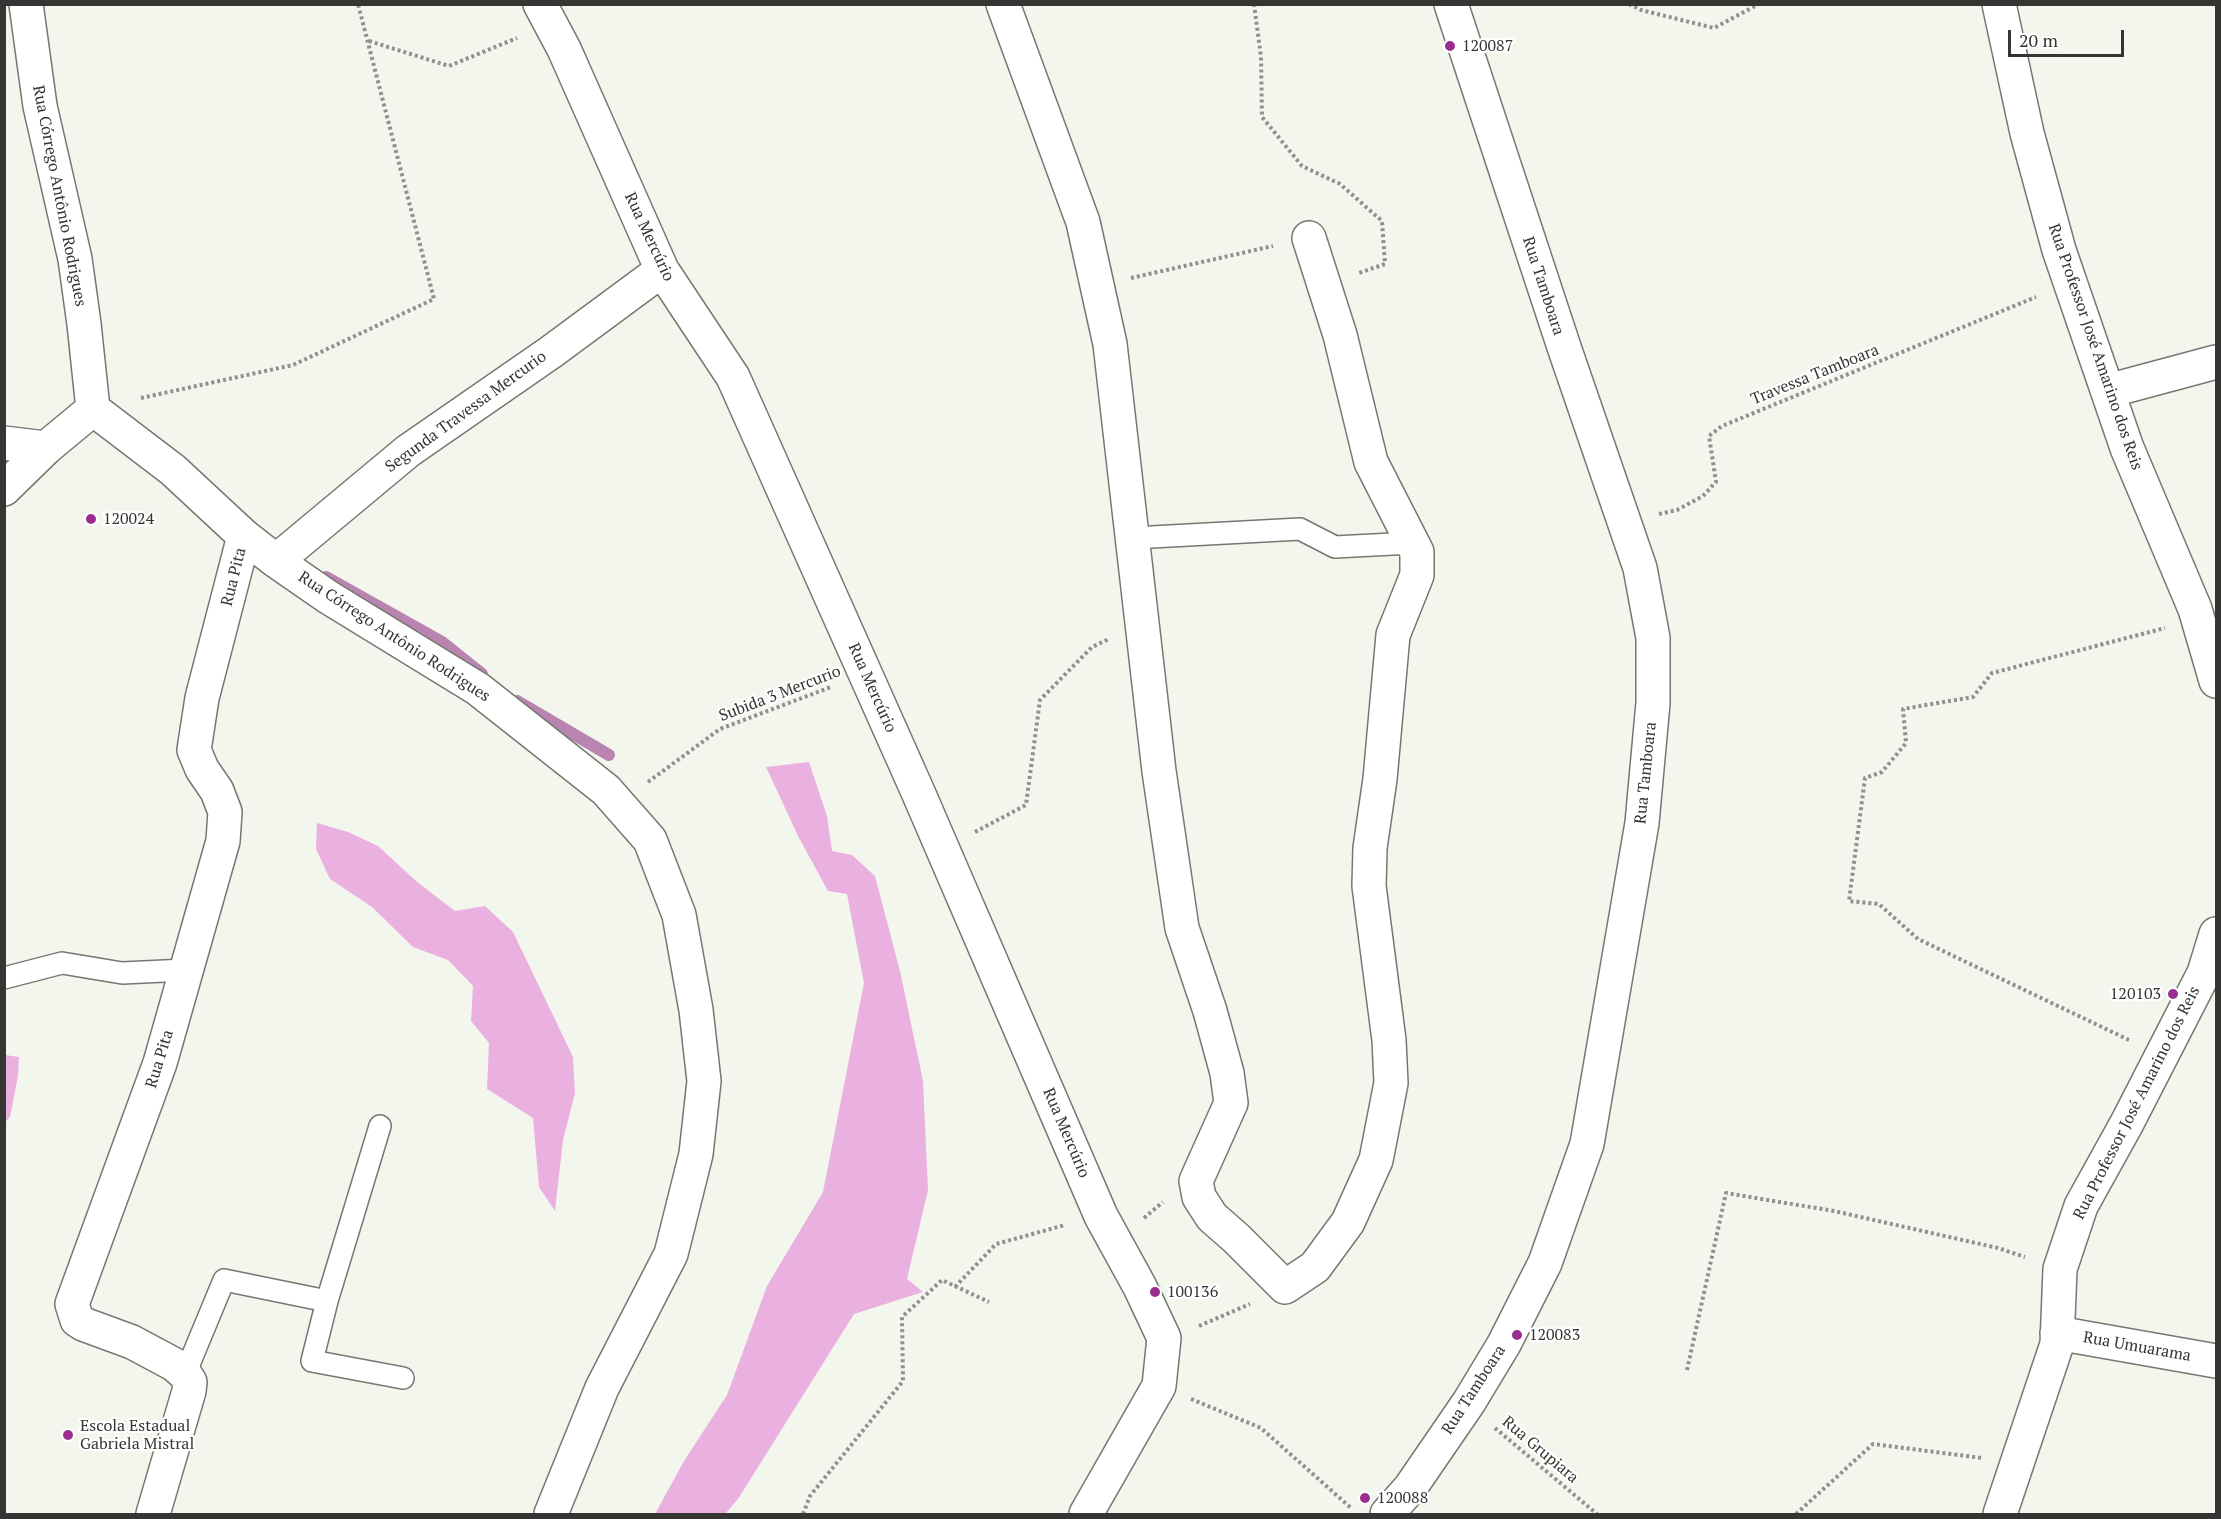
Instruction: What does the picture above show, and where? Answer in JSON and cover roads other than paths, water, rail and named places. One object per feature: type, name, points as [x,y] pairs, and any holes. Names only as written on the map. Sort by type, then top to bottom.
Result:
[{"type":"street","name":"Rua Córrego Antônio Rodrigues","points":[[26,4],[40,106],[75,259],[93,409],[173,470],[244,537],[276,561],[328,597],[478,689],[606,790],[650,840],[679,915],[696,1010],[704,1081],[696,1154],[671,1254],[602,1388],[551,1515]]},
{"type":"street","points":[[1003,4],[1083,222],[1110,344],[1159,771],[1182,928],[1210,1011],[1227,1073],[1231,1103],[1196,1181],[1199,1197],[1212,1217],[1285,1287],[1315,1267],[1348,1222],[1376,1160],[1391,1083],[1389,1040],[1370,886],[1370,848],[1380,779],[1393,635],[1417,575],[1417,552],[1371,462],[1340,335],[1309,238]]},
{"type":"street","name":"Rua Tamboara","points":[[1387,1515],[1410,1488],[1466,1406],[1504,1344],[1545,1263],[1587,1144],[1642,824],[1653,703],[1653,638],[1640,568],[1557,326],[1452,4]]},
{"type":"street","name":"Rua Professor José Amarino dos Reis","points":[[1999,4],[2027,133],[2070,283],[2127,448],[2198,620],[2217,681]]},
{"type":"street","name":"Rua Mercúrio","points":[[545,15],[564,49],[662,270],[733,377],[866,674],[1099,1211],[1140,1287],[1164,1338],[1159,1386],[1086,1515]]},
{"type":"street","name":"Segunda Travessa Mercurio","points":[[276,561],[408,451],[542,358],[662,270]]},
{"type":"street","points":[[2108,391],[2217,362]]},
{"type":"street","points":[[4,489],[46,448],[93,409]]},
{"type":"street","points":[[4,443],[46,448]]},
{"type":"street","name":"Rua Pita","points":[[185,1374],[175,1365],[132,1342],[83,1324],[77,1320],[72,1304],[160,1063],[223,841],[225,812],[217,791],[202,769],[194,750],[196,727],[244,537]]},
{"type":"street","name":"Rua Professor José Amarino dos Reis","points":[[2000,1515],[2057,1344],[2060,1269],[2080,1206],[2162,1056],[2204,973],[2217,934]]},
{"type":"street","name":"Rua Umuarama","points":[[2057,1333],[2217,1361]]},
{"type":"street","points":[[153,1515],[189,1391],[190,1382],[185,1374]]},
{"type":"lane","points":[[1133,538],[1300,530],[1335,547],[1413,543]]},
{"type":"lane","points":[[4,978],[62,963],[123,973],[186,970]]},
{"type":"lane","points":[[380,1126],[327,1301],[312,1361],[403,1378]]},
{"type":"lane","points":[[185,1374],[224,1280],[327,1301]]},
{"type":"waterway","points":[[326,577],[442,642],[482,674]]},
{"type":"waterway","points":[[517,701],[609,755]]},
{"type":"place","name":"120087","points":[[1450,46]]},
{"type":"place","name":"120024","points":[[91,519]]},
{"type":"place","name":"120103","points":[[2173,994]]},
{"type":"place","name":"100136","points":[[1155,1292]]},
{"type":"place","name":"120083","points":[[1517,1335]]},
{"type":"place","name":"Escola Estadual Gabriela Mistral","points":[[68,1435]]},
{"type":"place","name":"120088","points":[[1365,1498]]}]
